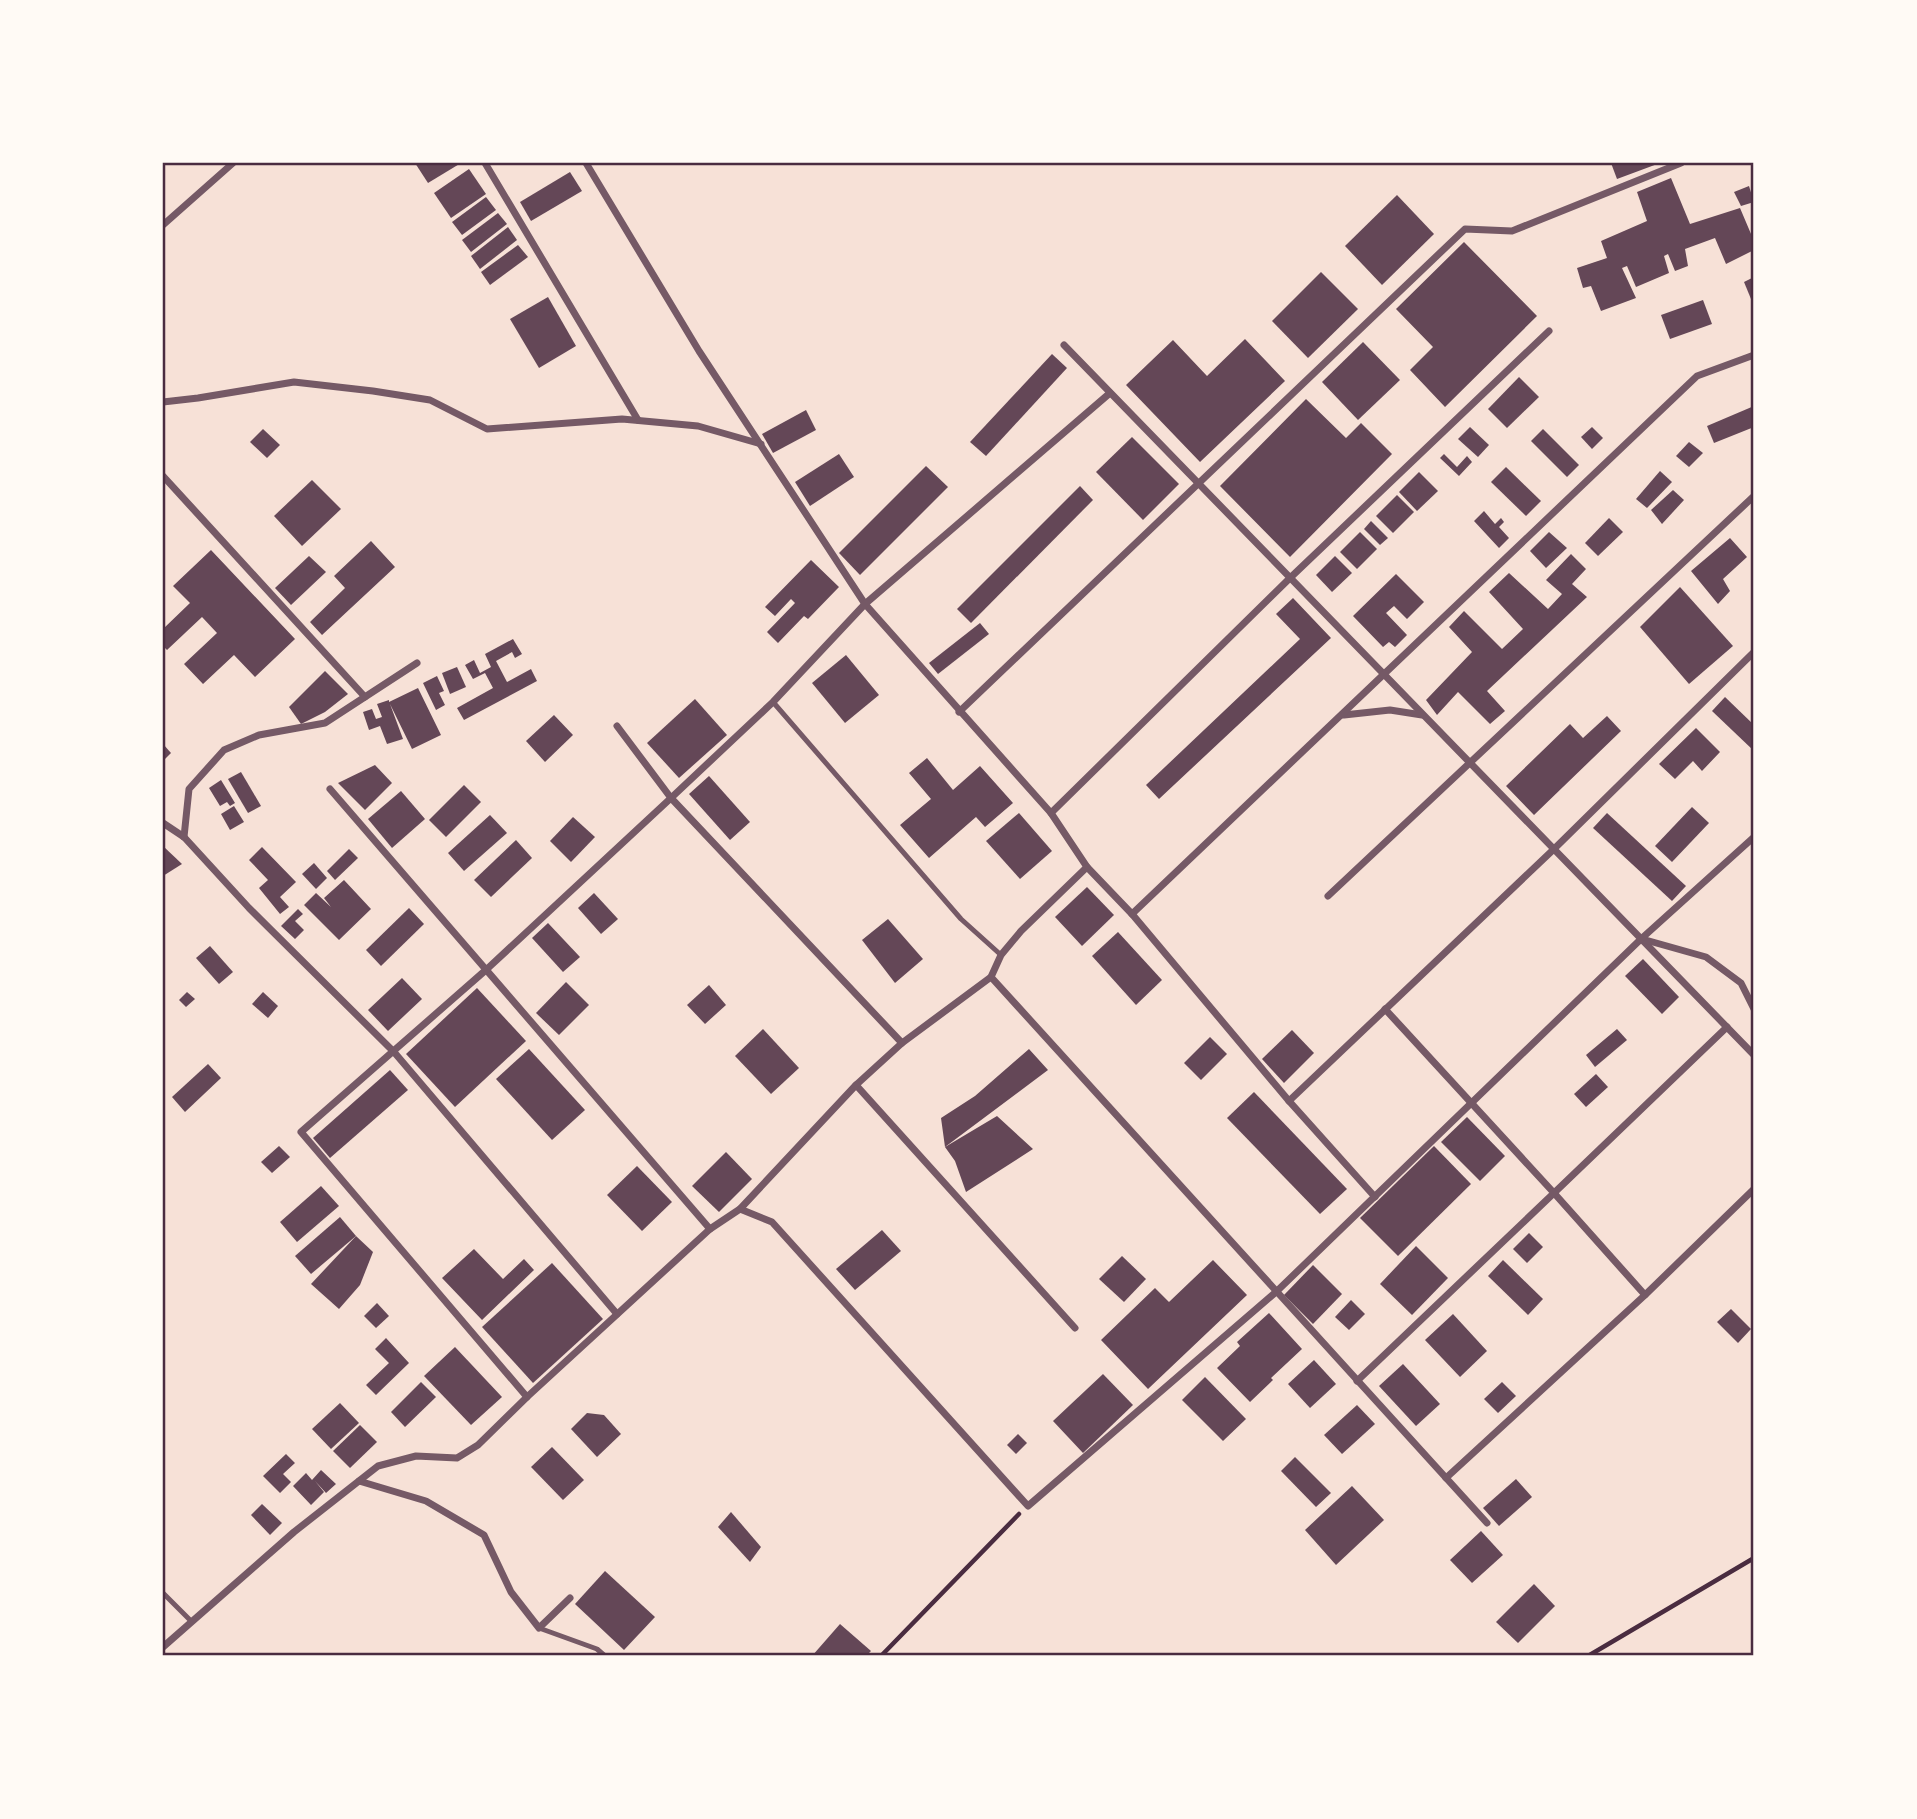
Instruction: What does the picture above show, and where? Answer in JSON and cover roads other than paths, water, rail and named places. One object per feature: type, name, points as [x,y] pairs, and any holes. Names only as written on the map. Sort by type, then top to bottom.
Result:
[{"type":"street","points":[[163,225],[233,163]]},
{"type":"street","points":[[485,163],[638,420]]},
{"type":"street","points":[[586,163],[699,351],[865,604],[1051,813],[1087,867],[1132,914],[1289,1101],[1374,1197]]},
{"type":"street","points":[[959,712],[1200,485],[1465,229],[1511,231],[1681,163]]},
{"type":"street","points":[[1051,813],[1290,578],[1549,331]]},
{"type":"street","points":[[1064,345],[1754,1055]]},
{"type":"street","points":[[1132,914],[1696,376],[1754,355]]},
{"type":"street","points":[[163,402],[294,382],[429,400],[487,429],[622,419],[698,426],[761,444]]},
{"type":"street","points":[[527,1397],[301,1132],[487,969],[671,798],[773,702],[865,604],[1110,393]]},
{"type":"street","points":[[163,476],[365,697]]},
{"type":"street","points":[[1328,896],[1754,496]]},
{"type":"street","points":[[1289,1101],[1554,849],[1754,652]]},
{"type":"street","points":[[184,837],[190,789],[224,750],[260,735],[325,723],[417,663]]},
{"type":"street","points":[[1343,715],[1390,710],[1424,715]]},
{"type":"street","points":[[617,726],[671,798],[902,1043]]},
{"type":"street","points":[[330,789],[710,1228]]},
{"type":"street","points":[[163,823],[184,837],[249,908],[394,1052],[617,1314]]},
{"type":"street","points":[[740,1209],[772,1222],[1028,1506],[1276,1292],[1641,939],[1754,837]]},
{"type":"street","points":[[163,1647],[294,1532],[378,1466],[416,1456],[457,1458],[478,1445],[710,1228],[740,1209],[856,1085],[902,1043],[991,977],[1001,955],[1021,931],[1087,867]]},
{"type":"street","points":[[1641,939],[1706,957],[1741,983],[1754,1009]]},
{"type":"street","points":[[991,977],[1487,1523]]},
{"type":"street","points":[[1385,1009],[1645,1294]]},
{"type":"street","points":[[1357,1381],[1727,1027]]},
{"type":"street","points":[[856,1085],[1075,1328]]},
{"type":"street","points":[[1446,1478],[1754,1189]]},
{"type":"street","points":[[359,1481],[426,1501],[484,1535],[512,1592],[539,1628],[570,1598]]},
{"type":"lane","points":[[773,702],[961,919],[1001,955]]},
{"type":"lane","points":[[163,1592],[191,1621]]},
{"type":"lane","points":[[539,1628],[597,1649],[605,1656]]}]
